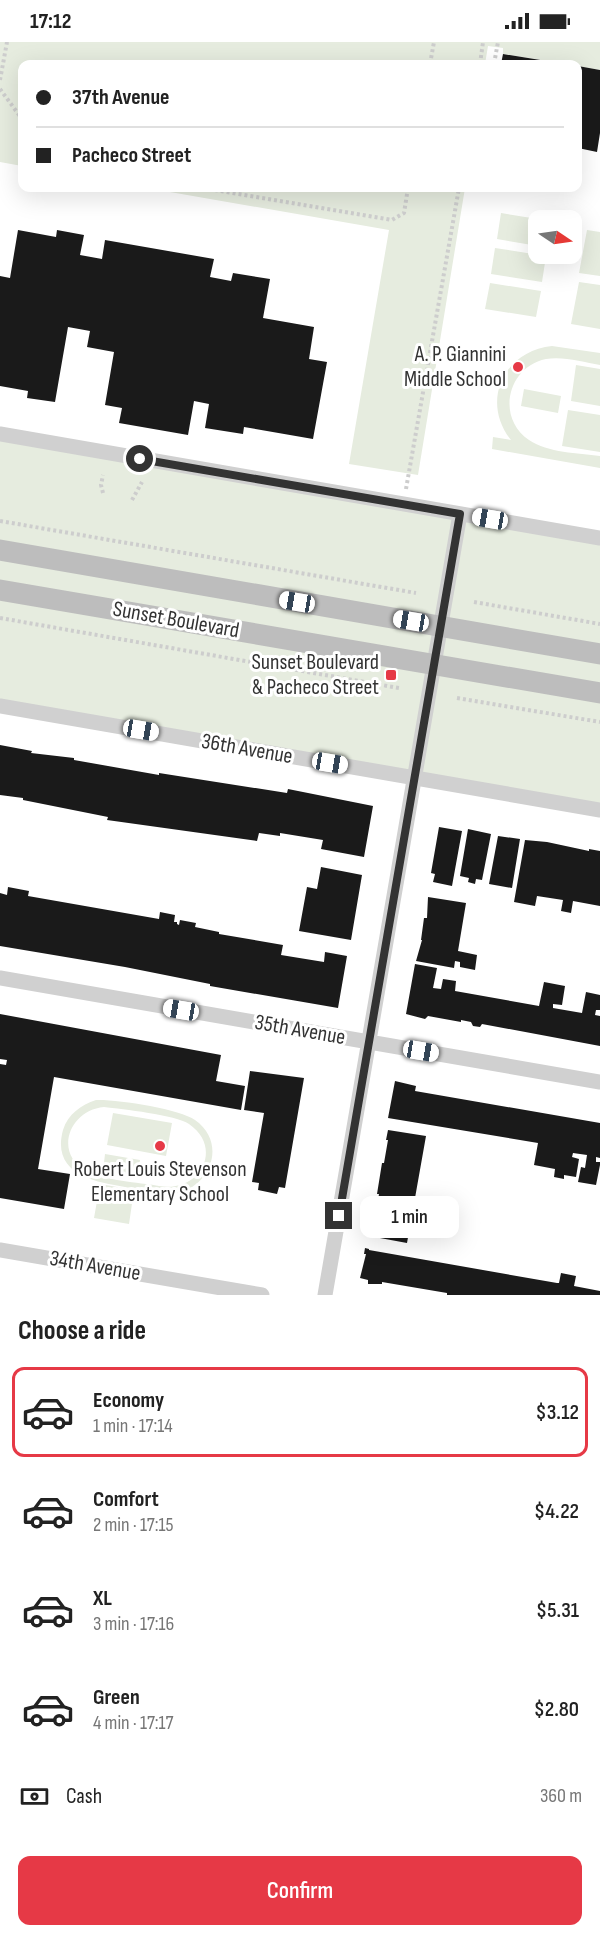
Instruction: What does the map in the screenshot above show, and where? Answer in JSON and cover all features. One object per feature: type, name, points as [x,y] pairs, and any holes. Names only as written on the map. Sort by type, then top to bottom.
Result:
[{"type":"main road","name":"Sunset Boulevard","points":[[0,550],[600,654]]},
{"type":"main road","name":"Sunset Boulevard","points":[[0,590],[600,693]]},
{"type":"street","points":[[0,434],[600,538]]},
{"type":"street","points":[[325,1295],[460,514]]},
{"type":"street","name":"36th Avenue","points":[[0,706],[600,810]]},
{"type":"street","name":"35th Avenue","points":[[0,978],[600,1082]]},
{"type":"street","name":"34th Avenue","points":[[0,1250],[262,1295]]},
{"type":"path","points":[[0,80],[7,42]]},
{"type":"path","points":[[431,60],[434,42]]},
{"type":"path","points":[[481,60],[483,42]]},
{"type":"path","points":[[495,60],[498,42]]},
{"type":"path","points":[[0,89],[18,114]]},
{"type":"path","points":[[226,192],[392,220],[404,213],[407,192]]},
{"type":"path","points":[[403,504],[458,192]]},
{"type":"path","points":[[103,476],[101,485],[103,493]]},
{"type":"path","points":[[132,501],[142,482]]},
{"type":"path","points":[[0,521],[417,593]]},
{"type":"path","points":[[474,602],[600,624]]},
{"type":"path","points":[[0,618],[399,688]]},
{"type":"path","points":[[457,698],[600,722]]},
{"type":"shaded area","points":[[0,42],[600,42],[600,70],[582,67],[582,60],[541,60],[503,54],[503,48],[488,46],[486,60],[18,60],[18,165],[0,162]]},
{"type":"shaded area","points":[[170,192],[464,192],[418,475],[349,464],[389,230]]},
{"type":"shaded area","points":[[501,213],[528,217],[528,244],[497,239]]},
{"type":"shaded area","points":[[587,230],[600,232],[600,276],[579,273]]},
{"type":"shaded area","points":[[495,248],[528,253],[528,264],[545,264],[542,282],[491,274]]},
{"type":"shaded area","points":[[579,282],[600,285],[600,329],[571,324]]},
{"type":"shaded area","points":[[490,283],[541,291],[536,317],[485,309]]},
{"type":"shaded area","points":[[552,346],[600,353],[600,365],[559,358],[546,359],[533,364],[522,372],[510,394],[512,419],[519,431],[529,440],[545,448],[600,456],[600,468],[492,449],[493,437],[511,440],[502,425],[498,410],[498,394],[502,380],[521,357],[535,350]]},
{"type":"shaded area","points":[[576,365],[600,369],[600,406],[571,401]]},
{"type":"shaded area","points":[[524,389],[561,396],[558,413],[521,406]]},
{"type":"shaded area","points":[[568,410],[600,415],[600,452],[562,446]]},
{"type":"shaded area","points":[[0,434],[600,538],[600,810],[0,706]]},
{"type":"shaded area","points":[[105,1100],[132,1103],[176,1112],[195,1120],[205,1130],[211,1141],[212,1153],[205,1175],[185,1191],[172,1194],[101,1182],[78,1173],[63,1157],[61,1145],[63,1130],[72,1115],[80,1107],[90,1102]],"holes":[[[104,1107],[161,1115],[189,1124],[199,1134],[205,1145],[206,1156],[196,1176],[186,1183],[159,1186],[112,1179],[87,1171],[70,1154],[68,1144],[70,1134],[74,1124],[82,1116]]]},
{"type":"shaded area","points":[[113,1113],[172,1123],[166,1156],[107,1145]]},
{"type":"shaded area","points":[[105,1154],[140,1160],[137,1177],[103,1171]]},
{"type":"shaded area","points":[[100,1184],[134,1190],[129,1224],[94,1218]]},
{"type":"building","points":[[503,54],[540,60],[502,60]]},
{"type":"building","points":[[582,67],[600,70],[600,133],[597,152],[582,149]]},
{"type":"building","points":[[18,230],[56,237],[57,230],[84,235],[80,255],[102,259],[105,240],[214,259],[210,277],[231,281],[233,273],[270,279],[263,318],[314,327],[309,359],[327,362],[313,439],[244,427],[243,434],[205,428],[209,404],[194,401],[188,435],[119,423],[122,408],[105,405],[114,352],[87,347],[90,331],[68,327],[55,402],[27,398],[28,391],[0,386],[0,276],[10,278]]},
{"type":"building","points":[[0,745],[32,751],[31,753],[74,758],[74,760],[159,775],[159,773],[287,793],[288,789],[373,806],[364,857],[321,849],[323,840],[280,833],[280,836],[259,833],[257,841],[107,820],[108,817],[0,795]]},
{"type":"building","points":[[439,827],[462,831],[452,886],[433,882],[435,874],[431,873]]},
{"type":"building","points":[[468,829],[491,834],[482,880],[476,879],[475,884],[468,882],[469,878],[460,876]]},
{"type":"building","points":[[498,836],[520,839],[512,888],[489,884]]},
{"type":"building","points":[[525,840],[600,851],[600,906],[573,901],[571,913],[561,911],[563,900],[537,896],[535,906],[514,902]]},
{"type":"building","points":[[321,867],[362,875],[351,940],[299,931],[307,887],[317,889]]},
{"type":"building","points":[[8,887],[29,891],[28,896],[159,919],[160,912],[175,915],[174,922],[179,925],[180,920],[196,923],[195,927],[219,932],[219,934],[283,945],[281,955],[324,962],[325,952],[347,956],[338,1008],[210,986],[210,984],[125,967],[0,946],[0,893],[7,895]]},
{"type":"building","points":[[428,897],[466,903],[458,951],[477,955],[475,970],[460,967],[460,962],[455,961],[454,968],[416,961],[422,940],[424,918],[427,918]]},
{"type":"building","points":[[415,964],[437,968],[433,988],[441,989],[443,979],[456,981],[455,991],[539,1006],[544,982],[565,986],[562,1005],[553,1004],[553,1008],[582,1013],[586,992],[600,995],[600,1010],[596,1010],[595,1015],[600,1016],[600,1046],[482,1024],[480,1027],[473,1026],[471,1022],[461,1020],[461,1022],[428,1016],[425,1019],[406,1014]]},
{"type":"building","points":[[0,1014],[221,1055],[216,1081],[245,1086],[241,1110],[54,1077],[38,1169],[70,1174],[64,1209],[0,1198],[0,1064],[6,1065],[7,1060],[0,1059]]},
{"type":"building","points":[[250,1071],[304,1078],[285,1188],[279,1187],[277,1194],[258,1190],[259,1183],[252,1182],[264,1113],[244,1110]]},
{"type":"building","points":[[395,1081],[416,1086],[415,1091],[600,1123],[600,1158],[596,1157],[596,1162],[600,1162],[600,1165],[596,1185],[578,1182],[581,1167],[585,1168],[587,1155],[573,1153],[572,1157],[579,1159],[576,1177],[564,1175],[564,1179],[554,1177],[555,1169],[534,1165],[538,1143],[388,1118]]},
{"type":"building","points":[[388,1130],[426,1136],[407,1243],[369,1236],[371,1227],[373,1227],[375,1204],[377,1205],[379,1194],[377,1194]]},
{"type":"building","points":[[365,1248],[557,1283],[559,1283],[561,1273],[576,1276],[574,1286],[600,1291],[600,1295],[447,1295],[447,1293],[382,1282],[382,1284],[368,1284],[368,1280],[360,1278],[366,1254],[364,1254]]},
{"type":"place","name":"A. P. Giannini Middle School","points":[[518,367]]},
{"type":"place","name":"Sunset Boulevard & Pacheco Street","points":[[391,675]]},
{"type":"place","name":"Robert Louis Stevenson Elementary School","points":[[160,1146]]},
{"type":"route","points":[[140,459],[460,514],[339,1216]]}]
